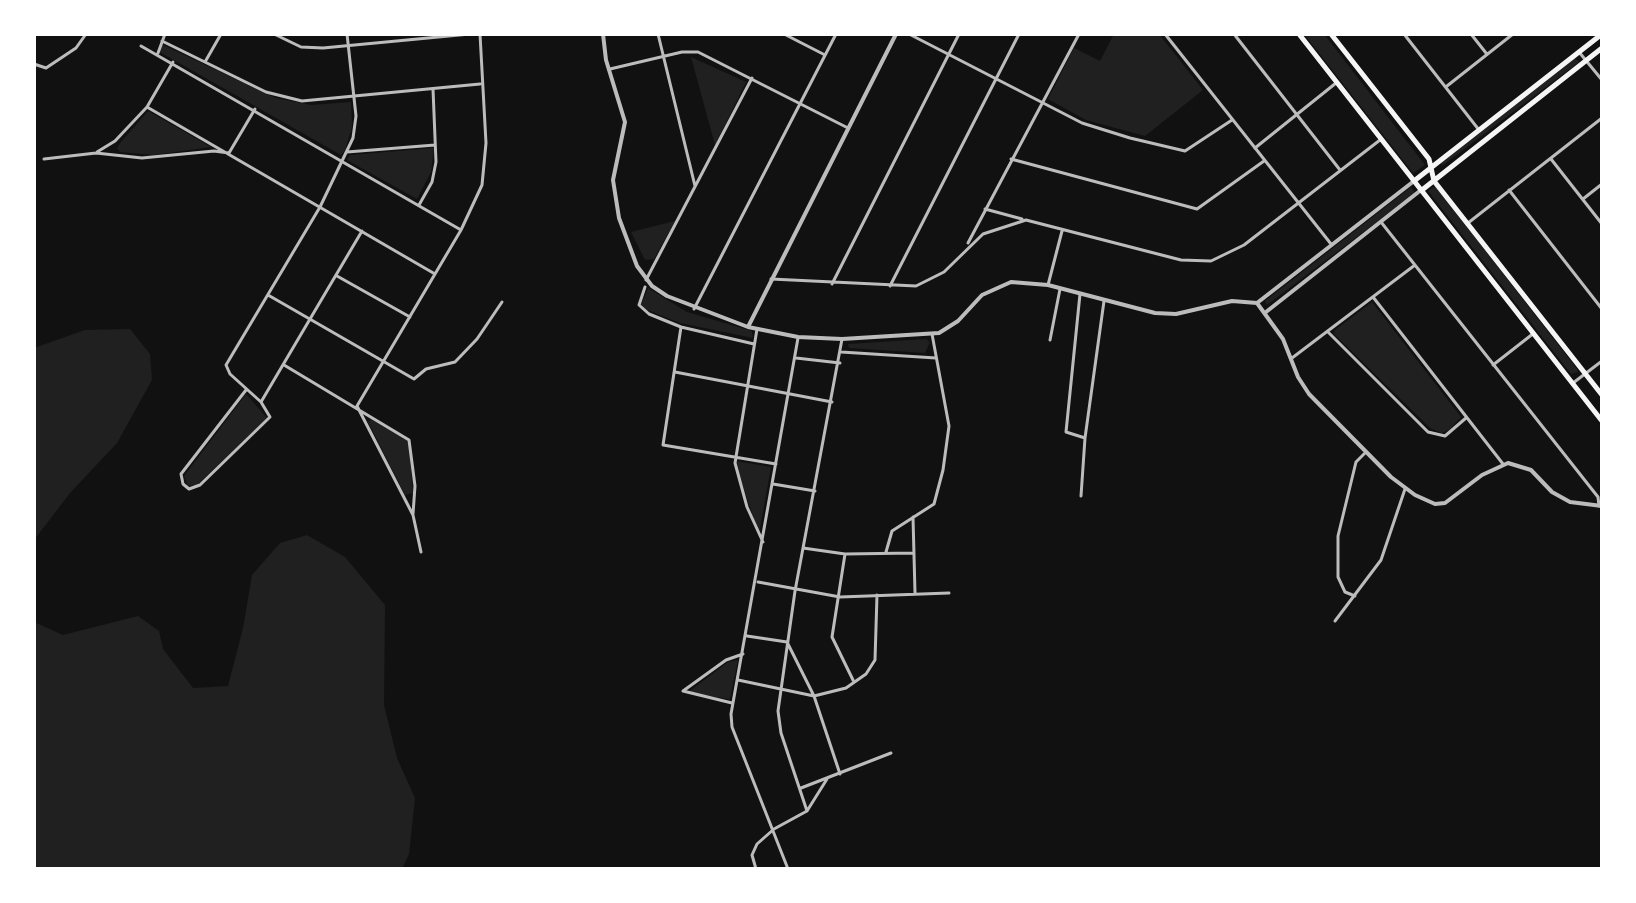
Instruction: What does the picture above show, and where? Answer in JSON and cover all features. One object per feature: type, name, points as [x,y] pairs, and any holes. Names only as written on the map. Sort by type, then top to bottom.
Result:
[{"type":"main road","points":[[1299,34],[1602,421]]},
{"type":"main road","points":[[1331,34],[1429,159],[1434,181],[1602,395]]},
{"type":"main road","points":[[1414,181],[1602,34]]},
{"type":"main road","points":[[1422,190],[1602,48]]},
{"type":"street","points":[[34,64],[46,68],[76,48],[86,34]]},
{"type":"street","points":[[158,54],[165,34]]},
{"type":"street","points":[[205,62],[221,34]]},
{"type":"street","points":[[274,34],[301,47],[470,34]]},
{"type":"street","points":[[246,390],[181,474],[183,484],[189,489],[200,485],[270,417],[261,402],[227,370],[320,207],[347,152],[355,128],[347,34]]},
{"type":"street","points":[[357,406],[461,230],[482,185],[486,164],[480,34]]},
{"type":"street","points":[[603,34],[625,122],[613,180],[616,207],[631,253],[646,280],[657,290],[694,309],[757,329],[798,337],[842,339],[932,334],[952,327],[991,289],[1019,281],[1048,285],[1165,314],[1232,301],[1257,303],[1266,312],[1309,394],[1405,489],[1425,501],[1445,503],[1482,475],[1503,464]]},
{"type":"street","points":[[658,34],[695,189]]},
{"type":"street","points":[[784,34],[825,55]]},
{"type":"street","points":[[694,309],[836,34]]},
{"type":"street","points":[[748,327],[896,34]]},
{"type":"street","points":[[909,34],[1082,123],[1180,151],[1190,150],[1232,120]]},
{"type":"street","points":[[832,284],[959,34]]},
{"type":"street","points":[[890,286],[1019,34]]},
{"type":"street","points":[[967,247],[1079,34]]},
{"type":"street","points":[[1165,34],[1332,245]]},
{"type":"street","points":[[1234,34],[1341,171]]},
{"type":"street","points":[[1404,34],[1479,130]]},
{"type":"street","points":[[1471,34],[1487,54]]},
{"type":"street","points":[[1446,87],[1513,34]]},
{"type":"street","points":[[162,41],[288,99],[316,102],[480,84]]},
{"type":"street","points":[[141,46],[461,230]]},
{"type":"street","points":[[610,69],[698,52],[848,128]]},
{"type":"street","points":[[1579,52],[1602,80]]},
{"type":"street","points":[[96,153],[115,141],[147,107],[173,62]]},
{"type":"street","points":[[646,280],[752,78]]},
{"type":"street","points":[[1255,148],[1337,83]]},
{"type":"street","points":[[419,205],[432,182],[436,145],[433,89]]},
{"type":"street","points":[[147,107],[435,274]]},
{"type":"street","points":[[229,153],[255,109]]},
{"type":"street","points":[[1468,223],[1602,118]]},
{"type":"street","points":[[985,209],[1199,262],[1231,254],[1381,139]]},
{"type":"street","points":[[347,152],[436,145]]},
{"type":"street","points":[[44,159],[96,153],[142,158],[214,151],[229,153]]},
{"type":"street","points":[[1011,159],[1197,209],[1264,161]]},
{"type":"street","points":[[1551,159],[1602,224]]},
{"type":"street","points":[[1257,303],[1414,181]]},
{"type":"street","points":[[1582,199],[1602,184]]},
{"type":"street","points":[[1266,312],[1422,190]]},
{"type":"street","points":[[1509,190],[1602,309]]},
{"type":"street","points":[[771,279],[890,286],[927,283],[944,272],[967,247],[991,229],[1026,220]]},
{"type":"street","points":[[1373,297],[1503,464],[1531,470],[1552,492],[1570,502],[1600,506],[1598,497],[1381,222]]},
{"type":"street","points":[[1048,285],[1062,230]]},
{"type":"street","points":[[261,402],[362,231]]},
{"type":"street","points":[[1292,358],[1415,265]]},
{"type":"street","points":[[337,276],[410,317]]},
{"type":"street","points":[[645,287],[638,301],[642,310],[681,327],[754,344]]},
{"type":"street","points":[[1050,340],[1060,288]]},
{"type":"street","points":[[1080,294],[1066,432],[1085,438]]},
{"type":"street","points":[[268,295],[414,379],[426,369],[455,362],[477,339],[502,302]]},
{"type":"street","points":[[1081,496],[1085,438],[1104,300]]},
{"type":"street","points":[[681,327],[663,445],[776,464]]},
{"type":"street","points":[[757,329],[736,456],[747,507],[763,542]]},
{"type":"street","points":[[1328,332],[1428,432],[1445,436],[1466,418]]},
{"type":"street","points":[[1493,365],[1534,333]]},
{"type":"street","points":[[886,552],[892,531],[934,504],[948,442],[949,426],[932,334]]},
{"type":"street","points":[[788,869],[732,727],[733,704],[791,394],[798,337]]},
{"type":"street","points":[[807,811],[778,720],[795,591],[840,363],[842,339]]},
{"type":"street","points":[[841,352],[936,358]]},
{"type":"street","points":[[796,358],[840,363]]},
{"type":"street","points":[[1573,383],[1602,361]]},
{"type":"street","points":[[284,365],[357,406],[409,440],[415,486],[413,515]]},
{"type":"street","points":[[674,372],[832,402]]},
{"type":"street","points":[[357,406],[413,515],[421,552]]},
{"type":"street","points":[[1355,596],[1345,592],[1338,577],[1338,536],[1356,462],[1366,452]]},
{"type":"street","points":[[773,484],[815,491]]},
{"type":"street","points":[[1335,621],[1381,560],[1405,489]]},
{"type":"street","points":[[913,517],[915,593]]},
{"type":"street","points":[[803,548],[845,554],[914,553]]},
{"type":"street","points":[[845,554],[832,637],[854,682]]},
{"type":"street","points":[[756,582],[840,597],[949,593]]},
{"type":"street","points":[[738,680],[814,696],[846,688],[866,674],[877,653],[877,595]]},
{"type":"street","points":[[747,636],[787,642]]},
{"type":"street","points":[[787,642],[814,696],[840,774]]},
{"type":"street","points":[[733,704],[683,691],[726,660],[743,654]]},
{"type":"street","points":[[801,788],[891,753]]},
{"type":"street","points":[[756,869],[753,850],[774,829],[807,811],[827,779]]},
{"type":"shaded area","points":[[1114,34],[1159,34],[1203,90],[1145,136],[1086,120],[1048,99],[1074,48],[1100,61]]},
{"type":"shaded area","points":[[1304,34],[1324,34],[1425,165],[1413,173]]},
{"type":"shaded area","points":[[161,44],[276,98],[311,105],[351,102],[352,127],[345,150],[341,155],[158,51]]},
{"type":"shaded area","points":[[691,57],[746,82],[715,145]]},
{"type":"shaded area","points":[[1575,58],[1579,62],[1442,166],[1441,163]]},
{"type":"shaded area","points":[[148,111],[211,147],[154,155],[120,152],[117,148],[121,142]]},
{"type":"shaded area","points":[[434,148],[431,172],[417,199],[347,160],[350,155]]},
{"type":"shaded area","points":[[1435,186],[1578,372],[1571,374],[1428,191]]},
{"type":"shaded area","points":[[1411,187],[1415,193],[1267,305],[1265,301]]},
{"type":"shaded area","points":[[675,221],[654,259],[645,260],[631,232]]},
{"type":"shaded area","points":[[648,288],[687,312],[752,331],[753,338],[680,323],[645,309],[641,305]]},
{"type":"shaded area","points":[[1372,302],[1461,417],[1450,429],[1442,433],[1430,428],[1334,334],[1335,330]]},
{"type":"shaded area","points":[[130,329],[150,354],[152,380],[117,443],[70,493],[34,540],[34,348],[85,330]]},
{"type":"shaded area","points":[[926,339],[930,342],[925,353],[849,348],[848,344]]},
{"type":"shaded area","points":[[246,394],[267,418],[197,485],[188,486],[184,476]]},
{"type":"shaded area","points":[[371,419],[409,442],[413,493],[405,495],[368,422]]},
{"type":"shaded area","points":[[736,461],[771,467],[759,534],[736,465]]},
{"type":"shaded area","points":[[307,535],[345,557],[385,605],[384,705],[397,758],[415,798],[409,854],[402,869],[34,869],[34,622],[63,635],[138,616],[159,631],[163,649],[193,688],[228,686],[243,628],[252,575],[280,543]]},
{"type":"shaded area","points":[[738,660],[730,699],[687,693],[728,662]]}]
